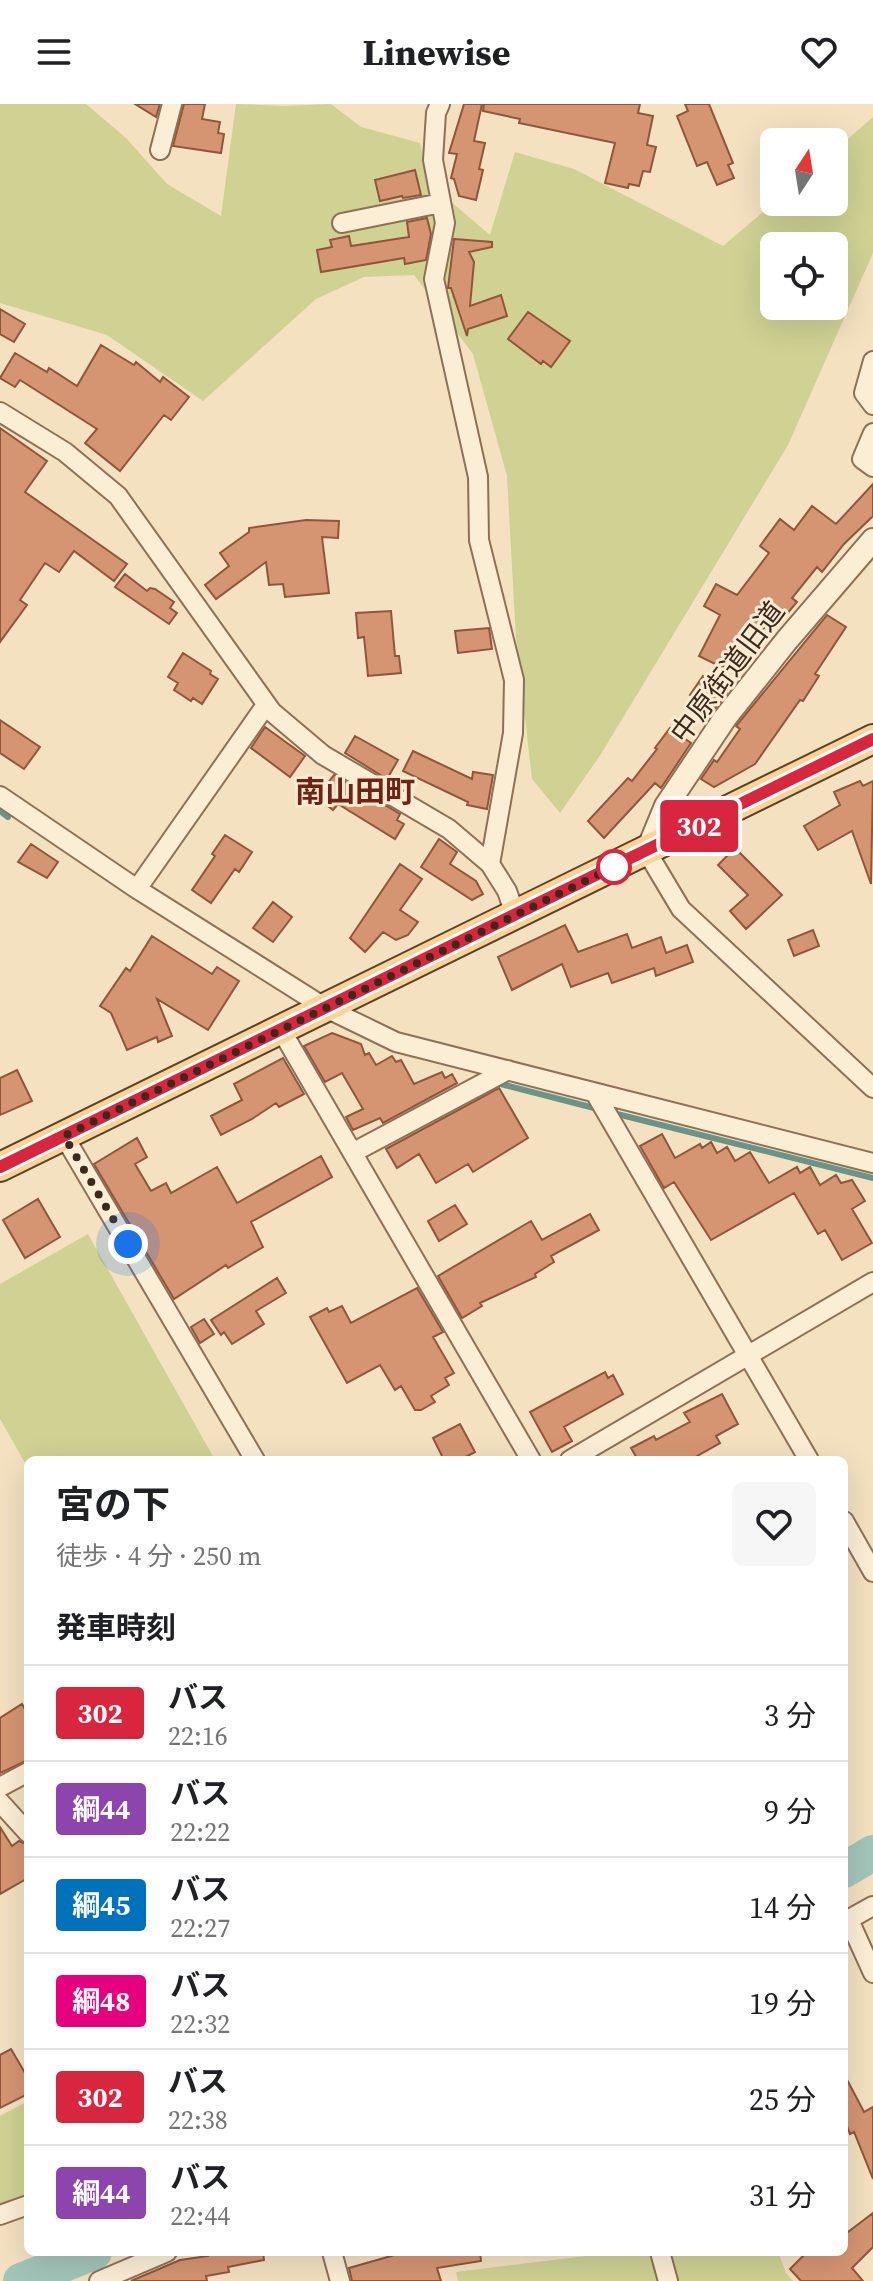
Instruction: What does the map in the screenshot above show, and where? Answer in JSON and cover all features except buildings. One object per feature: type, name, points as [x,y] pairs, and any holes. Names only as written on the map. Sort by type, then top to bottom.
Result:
[{"type":"main road","points":[[0,1167],[873,739]]},
{"type":"street","points":[[160,150],[172,104]]},
{"type":"street","points":[[440,104],[436,113],[433,160],[445,223],[434,279],[478,477],[479,540],[514,680],[513,733],[490,864]]},
{"type":"street","points":[[342,223],[441,203]]},
{"type":"street","points":[[873,361],[864,393],[873,405]]},
{"type":"street","points":[[0,412],[65,452],[118,496],[266,705],[323,755],[449,829],[490,864],[507,891],[515,914]]},
{"type":"street","points":[[873,433],[862,459],[873,467]]},
{"type":"street","name":"中原街道旧道","points":[[647,852],[666,806],[725,718],[873,540]]},
{"type":"street","points":[[137,889],[266,705]]},
{"type":"street","points":[[0,796],[137,889],[324,1007],[396,1042],[873,1163]]},
{"type":"street","points":[[647,852],[681,909],[873,1088]]},
{"type":"street","points":[[280,1028],[529,1456]]},
{"type":"street","points":[[354,1152],[508,1070]]},
{"type":"street","points":[[596,1095],[807,1456]]},
{"type":"street","points":[[64,1136],[253,1456]]},
{"type":"street","points":[[577,1456],[873,1282]]},
{"type":"street","points":[[848,1528],[873,1572]]},
{"type":"street","points":[[0,1787],[24,1774]]},
{"type":"street","points":[[0,1802],[24,1829]]},
{"type":"street","points":[[848,1920],[873,1906]]},
{"type":"street","points":[[848,1925],[873,1973]]},
{"type":"street","points":[[0,2215],[24,2206]]},
{"type":"street","points":[[99,2281],[158,2256]]},
{"type":"street","points":[[333,2256],[340,2281]]},
{"type":"street","points":[[661,2256],[668,2281]]},
{"type":"green space","points":[[0,104],[86,104],[126,138],[167,184],[221,216],[236,104],[331,104],[361,127],[420,143],[429,183],[490,235],[515,152],[574,169],[723,246],[760,215],[848,216],[848,139],[873,117],[873,253],[848,309],[848,232],[760,232],[760,320],[843,320],[788,445],[601,754],[560,813],[532,779],[516,638],[507,476],[473,354],[414,275],[364,277],[316,299],[203,401],[107,335],[0,303]]},
{"type":"green space","points":[[88,1234],[213,1456],[24,1456],[24,1461],[0,1419],[0,1284]]},
{"type":"green space","points":[[24,2103],[24,2197],[0,2206],[0,2116]]},
{"type":"green space","points":[[586,2256],[780,2256],[793,2281],[458,2281],[456,2272]]},
{"type":"waterway","points":[[0,811],[8,817]]},
{"type":"waterway","points":[[493,1082],[598,1109]]},
{"type":"waterway","points":[[613,1113],[873,1178]]},
{"type":"waterway","points":[[848,1868],[873,1853]]},
{"type":"waterway","points":[[21,2281],[84,2256]]},
{"type":"bus line","name":"302","points":[[0,1167],[873,739]]},
{"type":"district","name":"南山田町","points":[[355,791]]},
{"type":"route","points":[[128,1244],[64,1136],[620,864],[614,867]]}]
